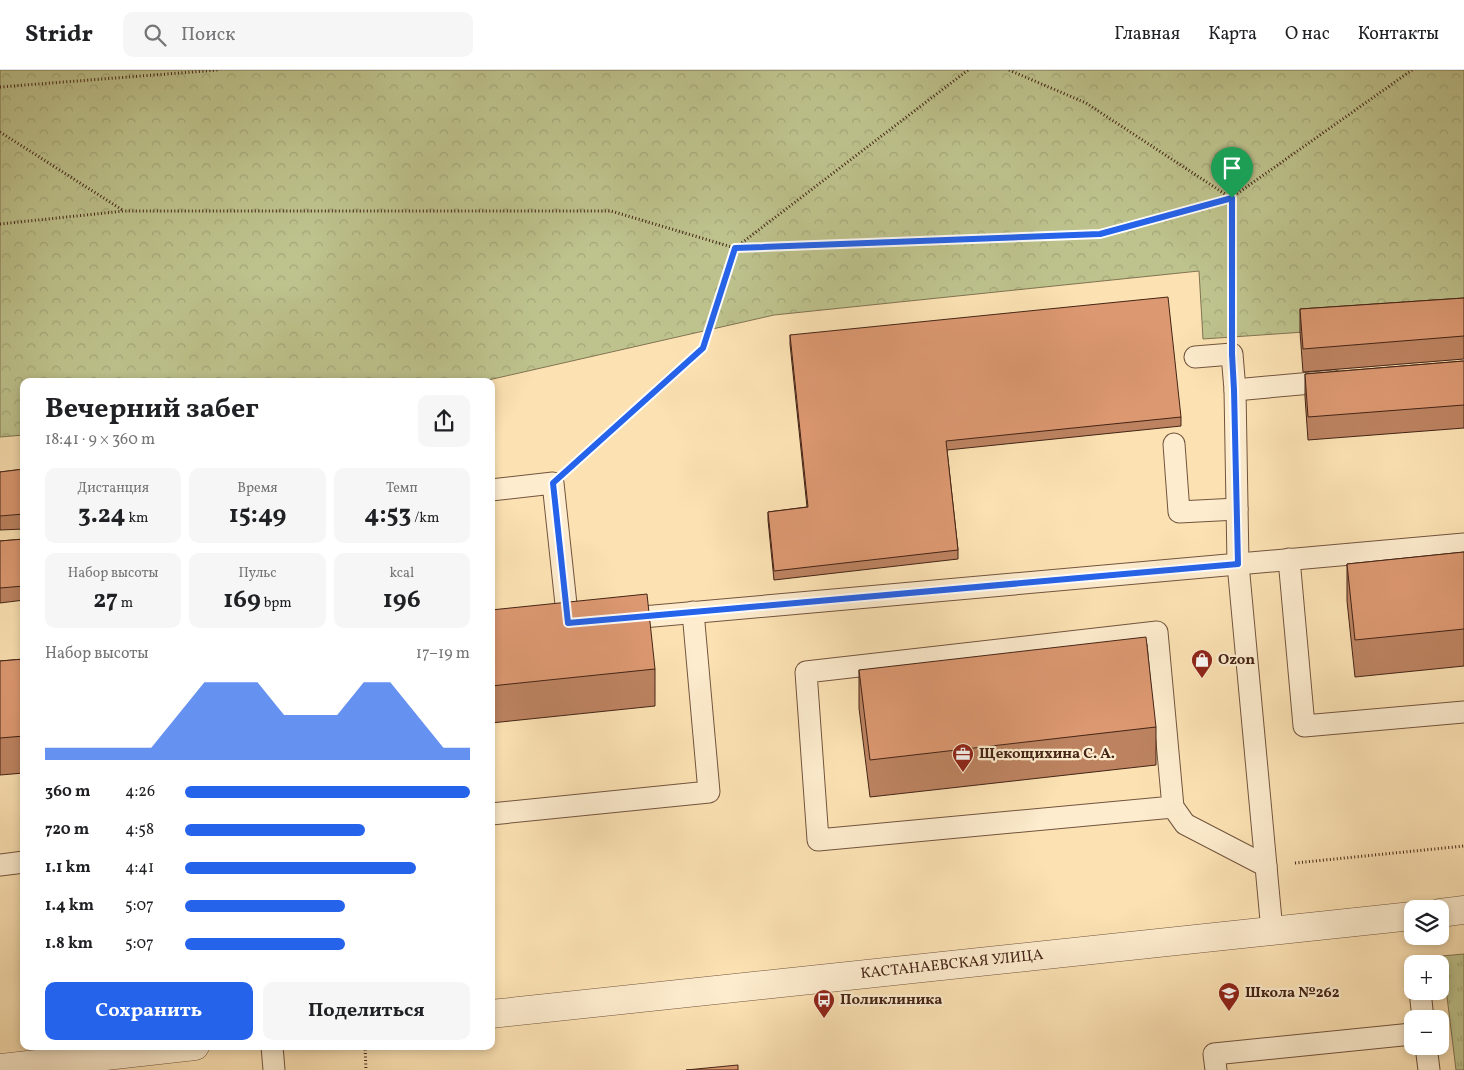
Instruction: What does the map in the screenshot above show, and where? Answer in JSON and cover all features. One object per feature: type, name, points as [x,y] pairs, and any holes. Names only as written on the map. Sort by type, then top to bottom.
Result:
[{"type":"street","points":[[1449,912],[1464,910]]},
{"type":"street","name":"КАСТАНАЕВСКАЯ УЛИЦА","points":[[495,1014],[1404,917]]},
{"type":"street","points":[[0,1068],[160,1050]]},
{"type":"lane","points":[[1196,357],[1232,354],[1238,564],[1272,931]]},
{"type":"lane","points":[[1234,390],[1351,379]]},
{"type":"lane","points":[[1174,444],[1179,512],[1237,510]]},
{"type":"lane","points":[[495,490],[553,483],[576,623],[1464,544]]},
{"type":"lane","points":[[1289,559],[1304,726],[1464,712]]},
{"type":"lane","points":[[495,814],[709,792],[693,612]]},
{"type":"lane","points":[[1173,807],[818,840],[806,672],[1156,632],[1173,807],[1185,824],[1266,866]]},
{"type":"lane","points":[[0,864],[20,862]]},
{"type":"lane","points":[[1216,1070],[1214,1054],[1404,1035]]},
{"type":"lane","points":[[272,1050],[274,1070]]},
{"type":"lane","points":[[1427,1055],[1429,1070]]},
{"type":"path","points":[[0,87],[218,70]]},
{"type":"path","points":[[553,483],[703,348],[735,248],[968,70]]},
{"type":"path","points":[[1009,70],[1086,103],[1232,198]]},
{"type":"path","points":[[0,224],[124,211],[611,211],[735,248],[1100,234],[1232,198],[1412,70]]},
{"type":"path","points":[[0,132],[124,211]]},
{"type":"path","points":[[1232,198],[1232,354]]},
{"type":"path","points":[[1266,866],[1464,846]]},
{"type":"path","points":[[365,1050],[366,1070]]},
{"type":"green space","points":[[0,70],[1464,70],[1464,321],[1203,339],[1199,271],[774,315],[495,378],[20,378],[20,435],[0,437]]},
{"type":"green space","points":[[1464,954],[1464,1070],[1456,1070],[1447,1000],[1449,1000],[1449,955]]},
{"type":"building","points":[[1168,297],[1181,417],[946,441],[958,550],[774,571],[768,512],[808,507],[790,335]]},
{"type":"building","points":[[1464,298],[1464,336],[1303,349],[1300,309]]},
{"type":"building","points":[[1464,361],[1464,405],[1308,417],[1305,374]]},
{"type":"building","points":[[20,470],[20,514],[0,516],[0,472]]},
{"type":"building","points":[[20,539],[20,586],[0,588],[0,541]]},
{"type":"building","points":[[1464,552],[1464,629],[1355,640],[1347,564]]},
{"type":"building","points":[[647,594],[655,669],[495,686],[495,610]]},
{"type":"building","points":[[1146,637],[1156,727],[870,760],[859,670]]},
{"type":"building","points":[[20,659],[20,736],[0,738],[0,661]]},
{"type":"building","points":[[738,1065],[738,1070],[686,1070]]},
{"type":"place","name":"Ozon","points":[[1202,679]]},
{"type":"place","name":"Щекощихина С. А.","points":[[963,773]]},
{"type":"place","name":"Школа №262","points":[[1229,1012]]},
{"type":"place","name":"Поликлиника","points":[[824,1019]]},
{"type":"route","points":[[1232,198],[1232,354],[1238,564],[568,623],[553,483],[703,348],[735,248],[1100,234],[1232,198]]}]
